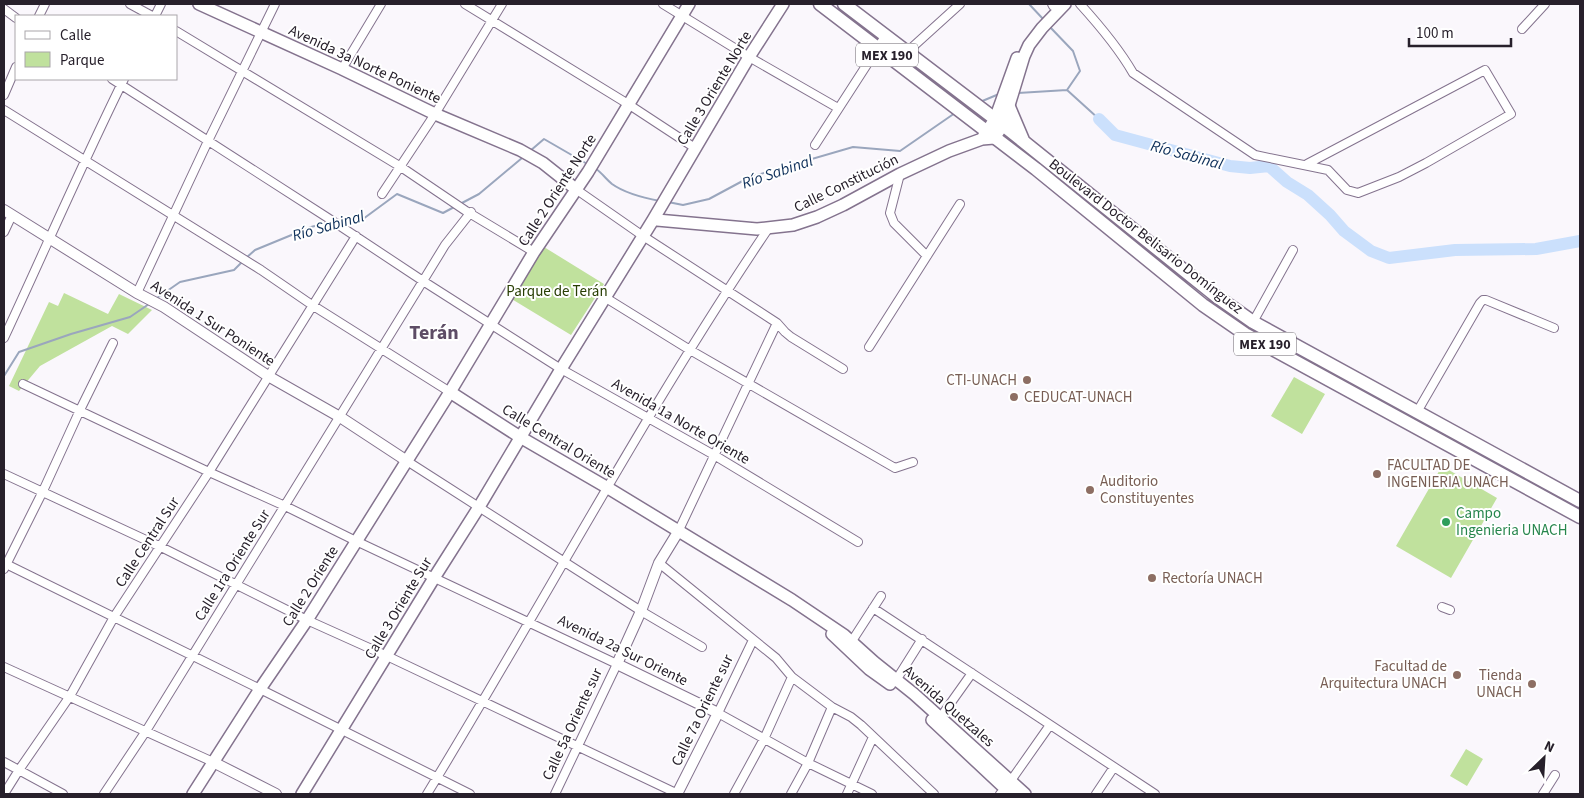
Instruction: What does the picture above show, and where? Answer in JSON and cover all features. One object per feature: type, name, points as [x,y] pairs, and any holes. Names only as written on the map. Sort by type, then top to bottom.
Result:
[{"type":"main road","name":"Avenida 3a Norte Poniente","points":[[199,4],[435,114],[520,150],[543,163],[577,190]]},
{"type":"main road","name":"Calle 2 Oriente Norte","points":[[450,392],[534,252],[597,158],[689,4]]},
{"type":"main road","name":"Calle 3 Oriente Norte","points":[[657,217],[671,188],[783,4]]},
{"type":"main road","name":"Boulevard Doctor Belisario Domínguez","points":[[820,4],[953,106],[985,134],[1036,169],[1203,305],[1245,334],[1580,517]]},
{"type":"main road","name":"Boulevard Doctor Belisario Domínguez","points":[[844,4],[995,119],[1196,281],[1253,322],[1580,501]]},
{"type":"main road","points":[[985,134],[1007,104],[1019,51],[1040,26],[1051,9],[1065,4]]},
{"type":"main road","points":[[1007,104],[1024,142]]},
{"type":"main road","name":"Calle Constitución","points":[[657,217],[757,229],[793,225],[843,205],[900,174],[985,134]]},
{"type":"main road","points":[[520,437],[643,236],[657,217]]},
{"type":"main road","name":"Calle Central Oriente","points":[[450,392],[520,437],[792,600]]},
{"type":"main road","name":"Calle 2 Oriente","points":[[193,794],[307,620],[450,392]]},
{"type":"main road","name":"Calle 3 Oriente Sur","points":[[302,794],[520,437]]},
{"type":"main road","points":[[1561,506],[1568,494]]},
{"type":"main road","name":"Avenida Quetzales","points":[[792,600],[850,645],[869,669],[895,683],[940,718],[1007,790]]},
{"type":"main road","name":"Avenida Quetzales","points":[[895,683],[908,698],[1007,790],[1025,794]]},
{"type":"street","points":[[130,4],[151,15]]},
{"type":"street","points":[[154,15],[161,4]]},
{"type":"street","points":[[141,295],[172,216],[275,4]]},
{"type":"street","points":[[342,69],[380,4]]},
{"type":"street","points":[[465,4],[628,104],[695,148]]},
{"type":"street","points":[[382,194],[435,114],[502,4]]},
{"type":"street","points":[[663,4],[749,57],[838,108]]},
{"type":"street","points":[[908,52],[960,4]]},
{"type":"street","points":[[1080,4],[1124,56],[1133,73],[1255,155],[1307,164],[1328,170],[1347,190],[1358,192],[1399,177],[1511,114],[1485,70],[1307,164]]},
{"type":"street","points":[[1522,29],[1545,4]]},
{"type":"street","points":[[4,10],[15,17]]},
{"type":"street","points":[[178,32],[401,167],[534,252]]},
{"type":"street","points":[[815,145],[886,35]]},
{"type":"street","points":[[4,95],[15,69]]},
{"type":"street","points":[[4,338],[122,82]]},
{"type":"street","name":"Avenida 1a Norte Oriente","points":[[122,82],[208,141],[356,236],[422,281],[561,368],[714,455],[858,542]]},
{"type":"street","name":"Calle Central Oriente","points":[[4,110],[261,270],[312,305],[450,392]]},
{"type":"street","points":[[900,174],[890,214],[894,223],[927,256]]},
{"type":"street","points":[[577,190],[643,236],[777,323],[791,337],[843,369]]},
{"type":"street","points":[[869,347],[960,204]]},
{"type":"street","name":"Calle 1ra Oriente Sur","points":[[104,794],[146,731],[237,585],[422,281],[469,212]]},
{"type":"street","points":[[4,232],[8,213]]},
{"type":"street","name":"Avenida 1 Sur Poniente","points":[[8,213],[141,295],[164,307],[268,376],[340,417],[407,461]]},
{"type":"street","points":[[427,794],[483,702],[648,418],[727,290],[768,229]]},
{"type":"street","name":"Calle Central Sur","points":[[4,794],[70,696],[114,617],[209,472],[356,236]]},
{"type":"street","points":[[1253,322],[1293,250]]},
{"type":"street","points":[[606,298],[690,350],[895,468],[913,462]]},
{"type":"street","points":[[1417,412],[1483,300],[1554,328]]},
{"type":"street","points":[[678,532],[777,323]]},
{"type":"street","points":[[113,343],[43,491],[4,565],[114,617],[470,794]]},
{"type":"street","name":"Avenida 2a Sur Oriente","points":[[23,384],[617,664],[718,713],[764,739],[872,794]]},
{"type":"street","points":[[407,461],[642,611],[702,647]]},
{"type":"street","points":[[4,474],[161,547],[307,620],[677,794]]},
{"type":"street","name":"Calle 5a Oriente sur","points":[[555,794],[642,611],[659,563],[678,532]]},
{"type":"street","points":[[659,563],[776,658],[792,677],[832,707],[851,717],[934,794]]},
{"type":"street","points":[[850,645],[881,596]]},
{"type":"street","points":[[1442,607],[1450,610]]},
{"type":"street","points":[[873,608],[1155,794]]},
{"type":"street","name":"Calle 7a Oriente sur","points":[[677,794],[753,640]]},
{"type":"street","points":[[895,683],[922,640]]},
{"type":"street","points":[[4,667],[213,762],[276,794]]},
{"type":"street","points":[[940,718],[972,673]]},
{"type":"street","points":[[734,794],[764,739],[792,677]]},
{"type":"street","points":[[791,794],[808,762],[832,707]]},
{"type":"street","points":[[1007,790],[1050,725]]},
{"type":"street","points":[[847,794],[873,736]]},
{"type":"street","points":[[4,762],[63,794]]},
{"type":"street","points":[[1096,794],[1114,767]]},
{"type":"street","points":[[1543,794],[1555,775]]},
{"type":"green space","name":"Parque de Terán","points":[[544,247],[604,284],[571,335],[510,298]]},
{"type":"green space","points":[[64,293],[108,314],[119,294],[152,310],[128,334],[112,326],[40,366],[19,391],[9,386],[49,302],[58,306]]},
{"type":"green space","points":[[1294,377],[1325,394],[1302,434],[1271,416]]},
{"type":"green space","name":"Campo Ingenieria UNACH","points":[[1442,466],[1497,498],[1451,578],[1396,546]]},
{"type":"green space","points":[[1466,749],[1483,759],[1467,786],[1450,776]]},
{"type":"waterway","points":[[1029,4],[1044,20]]},
{"type":"waterway","points":[[1049,26],[1073,51],[1080,71],[1067,90]]},
{"type":"waterway","name":"Río Sabinal","points":[[1018,93],[1067,90],[1099,119]]},
{"type":"waterway","name":"Río Sabinal","points":[[980,102],[999,94]]},
{"type":"waterway","name":"Río Sabinal","points":[[668,202],[683,205],[709,199],[750,177],[853,147],[900,151],[955,113]]},
{"type":"waterway","name":"Río Sabinal","points":[[1099,119],[1115,135],[1230,166],[1250,168],[1269,166],[1287,182],[1308,195],[1344,231],[1371,251],[1389,258],[1455,250],[1536,249],[1580,241]]},
{"type":"waterway","name":"Río Sabinal","points":[[530,151],[544,139],[589,165]]},
{"type":"waterway","name":"Río Sabinal","points":[[460,204],[479,194],[522,158]]},
{"type":"waterway","name":"Río Sabinal","points":[[595,168],[612,184],[623,190],[641,197],[660,201]]},
{"type":"waterway","name":"Río Sabinal","points":[[337,220],[363,219],[397,194],[443,213],[456,206]]},
{"type":"waterway","name":"Río Sabinal","points":[[246,258],[255,250],[311,227],[330,222]]},
{"type":"waterway","name":"Río Sabinal","points":[[157,298],[180,282],[234,270],[242,262]]},
{"type":"waterway","name":"Río Sabinal","points":[[4,376],[19,352],[71,334],[130,317],[149,304]]},
{"type":"place","name":"CTI-UNACH","points":[[1027,380]]},
{"type":"place","name":"CEDUCAT-UNACH","points":[[1014,397]]},
{"type":"place","name":"FACULTAD DE INGENIERIA UNACH","points":[[1377,474]]},
{"type":"place","name":"Auditorio Constituyentes","points":[[1090,490]]},
{"type":"place","name":"Campo Ingenieria UNACH","points":[[1446,522]]},
{"type":"place","name":"Rectoría UNACH","points":[[1152,578]]},
{"type":"place","name":"Facultad de Arquitectura UNACH","points":[[1457,675]]},
{"type":"place","name":"Tienda UNACH","points":[[1532,684]]},
{"type":"district","name":"Terán","points":[[434,332]]}]
